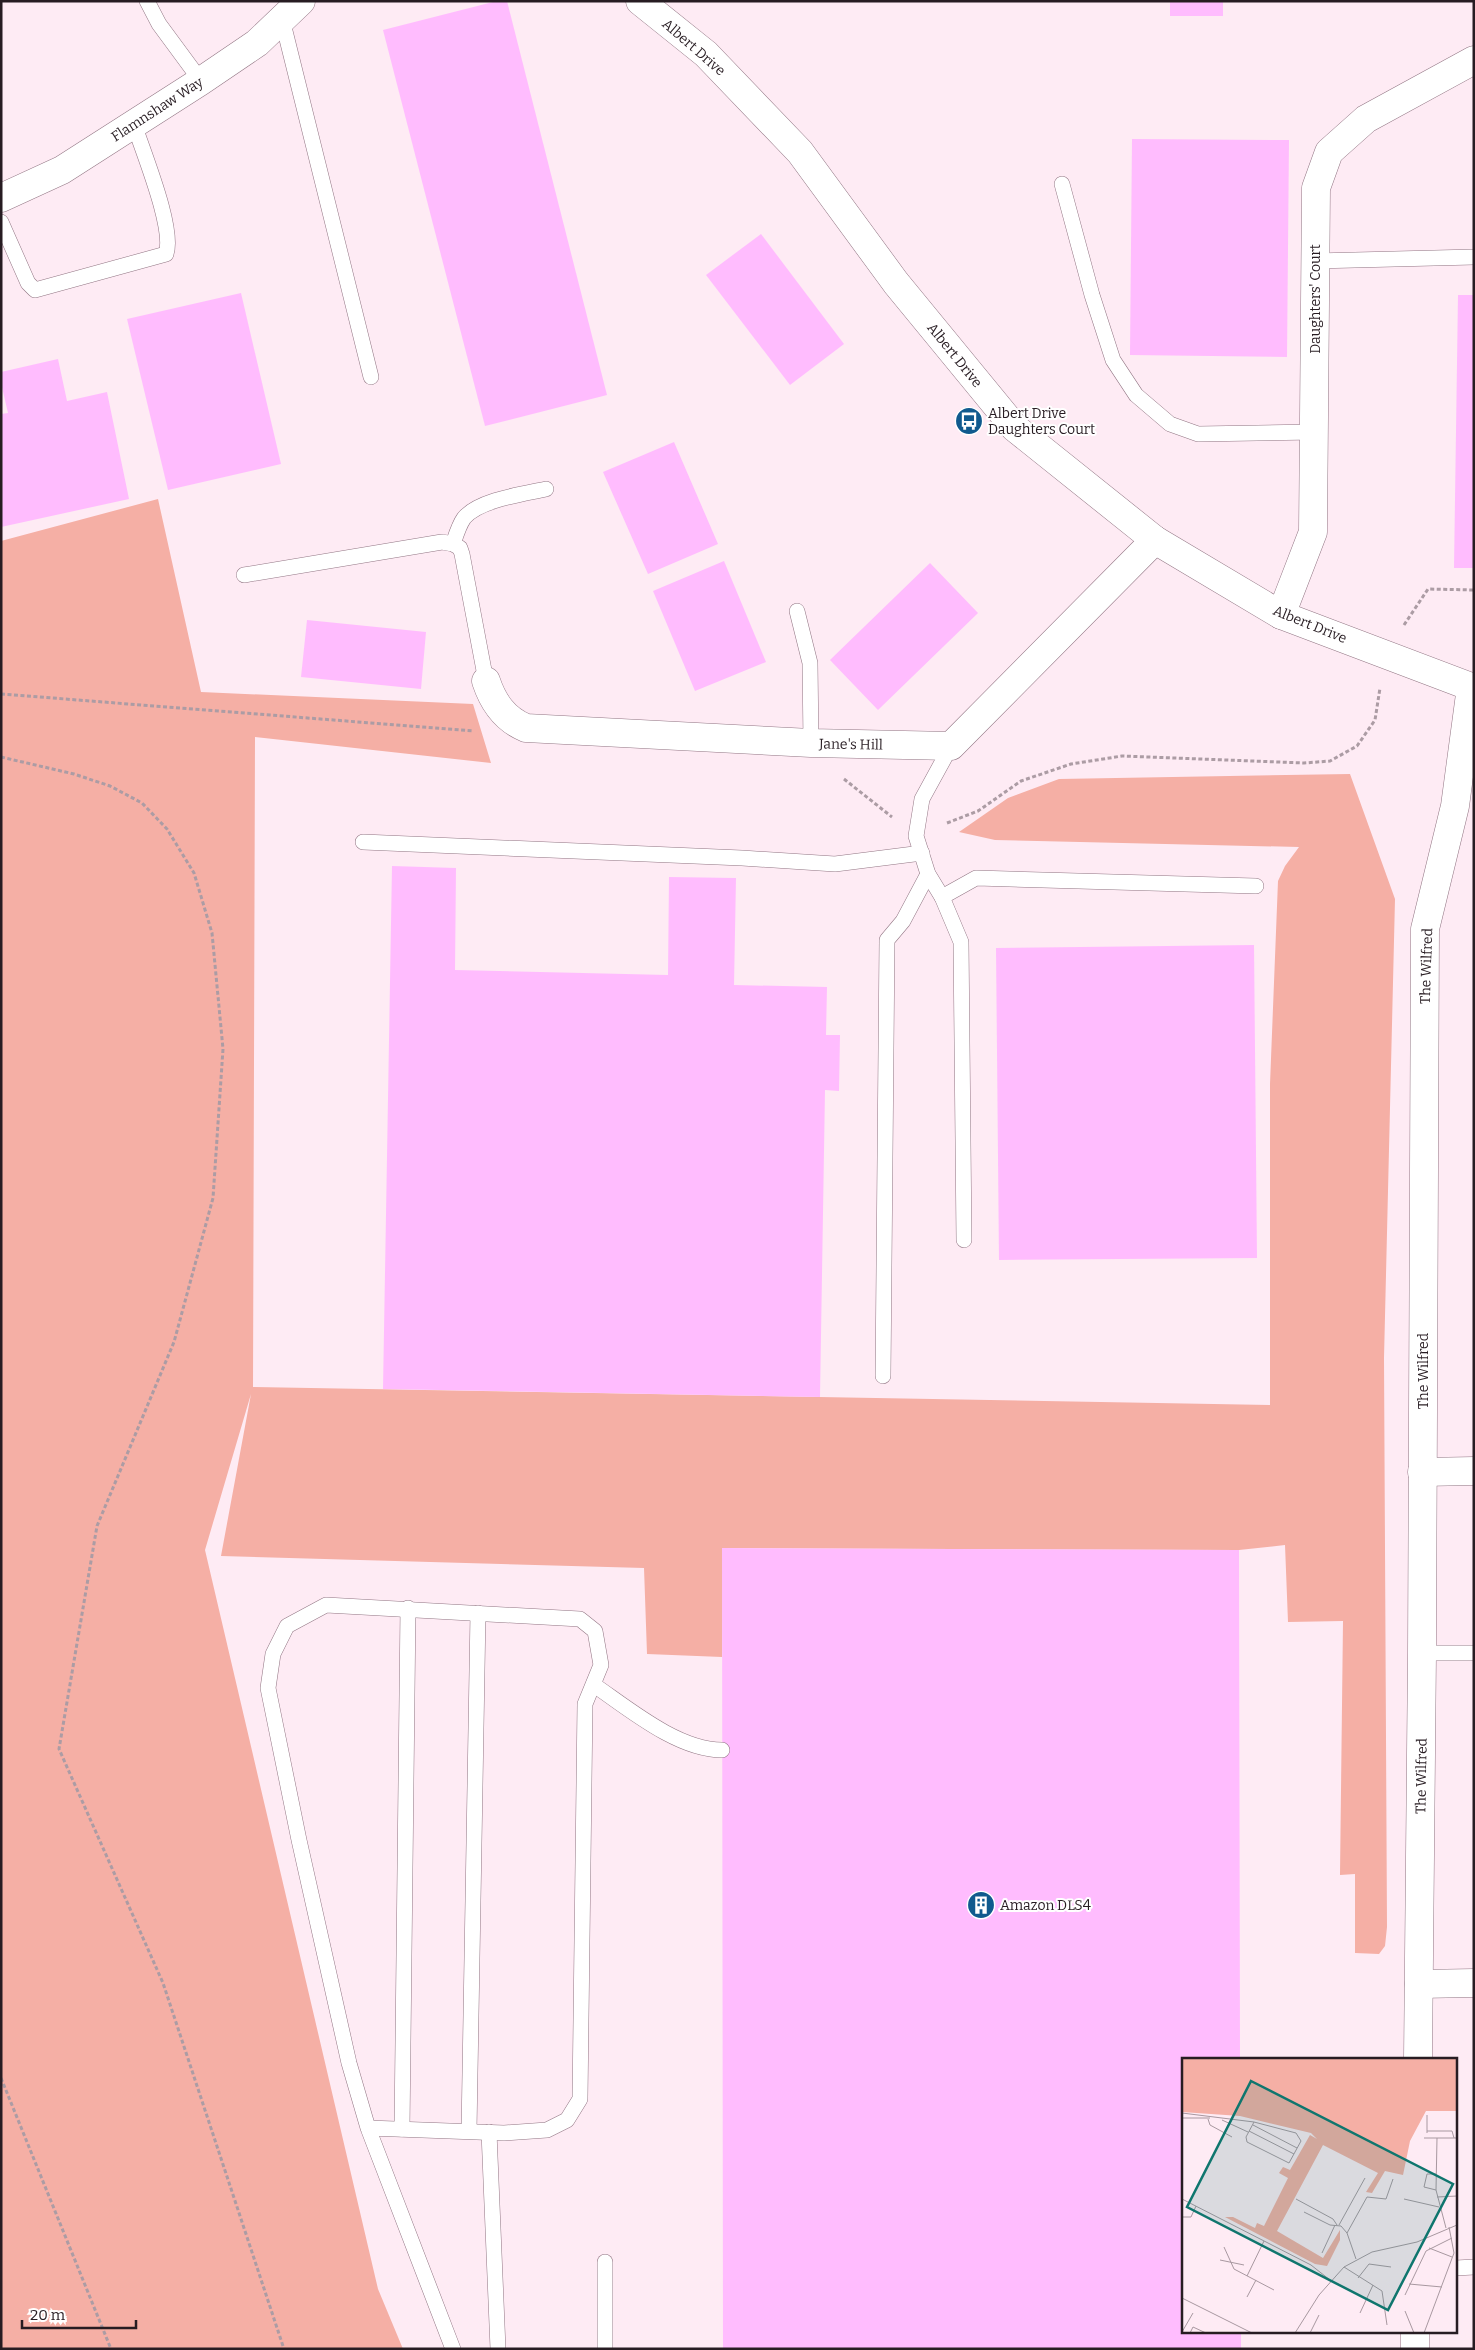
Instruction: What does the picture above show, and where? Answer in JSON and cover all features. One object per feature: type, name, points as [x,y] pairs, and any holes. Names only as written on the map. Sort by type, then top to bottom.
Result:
[{"type":"street","name":"Albert Drive","points":[[640,1],[706,54],[800,152],[896,283],[1015,428],[1155,540],[1280,615],[1472,687]]},
{"type":"street","name":"Flamnshaw Way","points":[[1,198],[62,170],[201,81],[257,43],[292,10]]},
{"type":"street","name":"Daughters' Court","points":[[1280,615],[1313,532],[1316,188],[1329,152],[1366,119],[1474,60]]},
{"type":"street","points":[[951,746],[1155,540]]},
{"type":"street","points":[[486,681],[490,694],[509,720]]},
{"type":"street","name":"The Wilfred","points":[[1418,2058],[1425,929],[1455,806],[1472,687]]},
{"type":"street","name":"Jane's Hill","points":[[509,720],[526,728],[811,743],[951,746]]},
{"type":"street","points":[[1422,1472],[1474,1471]]},
{"type":"street","points":[[1419,1984],[1474,1983]]},
{"type":"street","points":[[1415,2332],[1415,2349]]},
{"type":"lane","points":[[147,1],[159,24],[201,81]]},
{"type":"lane","points":[[292,10],[371,377]]},
{"type":"lane","points":[[1,222],[28,283],[35,290],[166,254],[169,245],[166,222],[134,124]]},
{"type":"lane","points":[[1062,184],[1092,295],[1113,360],[1136,395],[1170,424],[1198,434],[1314,432]]},
{"type":"lane","points":[[1315,261],[1474,257]]},
{"type":"lane","points":[[453,544],[464,518],[474,510],[496,501],[546,489]]},
{"type":"lane","points":[[244,575],[442,542],[453,544],[460,548],[462,554],[486,681]]},
{"type":"lane","points":[[797,610],[810,663],[811,743]]},
{"type":"lane","points":[[951,746],[922,799],[916,836],[928,874],[942,897],[961,942],[964,1240]]},
{"type":"lane","points":[[363,842],[732,857],[834,864],[922,853]]},
{"type":"lane","points":[[882,1376],[887,940],[903,921],[928,874]]},
{"type":"lane","points":[[942,897],[976,878],[1256,886]]},
{"type":"lane","points":[[368,2128],[489,2132],[548,2130],[567,2120],[580,2099],[585,1704],[601,1665],[595,1631],[580,1619],[408,1608],[326,1605],[287,1626],[273,1654],[268,1688],[298,1840],[349,2063],[368,2128],[453,2349]]},
{"type":"lane","points":[[402,2129],[408,1608]]},
{"type":"lane","points":[[469,2131],[478,1613]]},
{"type":"lane","points":[[1422,1653],[1474,1653]]},
{"type":"lane","points":[[594,1685],[682,1741],[710,1750],[722,1750]]},
{"type":"lane","points":[[489,2132],[498,2349]]},
{"type":"lane","points":[[605,2349],[606,2262]]},
{"type":"lane","points":[[1458,2268],[1474,2267]]},
{"type":"path","points":[[839,775],[916,836],[978,811],[1021,781],[1071,764],[1122,756],[1304,763],[1330,761],[1356,746],[1375,720],[1385,654],[1428,589],[1474,590]]},
{"type":"path","points":[[1,694],[460,732],[490,728],[509,720]]},
{"type":"path","points":[[1,757],[74,774],[110,786],[142,803],[167,829],[194,873],[212,933],[223,1049],[213,1198],[174,1342],[97,1526],[59,1749],[163,1983],[284,2349]]},
{"type":"path","points":[[1,2078],[111,2349]]},
{"type":"shaded area","points":[[158,499],[201,692],[473,704],[491,763],[255,737],[253,1387],[1270,1405],[1270,1084],[1278,881],[1285,866],[1299,847],[995,840],[959,832],[1008,798],[1059,779],[1350,774],[1395,899],[1384,1358],[1387,1927],[1385,1946],[1379,1954],[1355,1953],[1355,1874],[1340,1875],[1343,1621],[1288,1622],[1285,1545],[1239,1550],[723,1548],[722,1657],[647,1654],[644,1568],[221,1556],[251,1394],[205,1550],[378,2289],[403,2349],[1,2349],[1,541]]},
{"type":"building","points":[[497,1],[507,1],[607,395],[485,426],[383,30]]},
{"type":"building","points":[[1170,1],[1223,1],[1223,16],[1170,16]]},
{"type":"building","points":[[1132,139],[1289,140],[1287,357],[1130,355]]},
{"type":"building","points":[[761,234],[844,344],[790,385],[706,275]]},
{"type":"building","points":[[241,293],[281,464],[168,490],[127,319]]},
{"type":"building","points":[[1458,295],[1474,295],[1474,568],[1454,568]]},
{"type":"building","points":[[58,359],[67,401],[107,392],[129,499],[1,527],[1,414],[8,413],[1,383],[1,372]]},
{"type":"building","points":[[674,442],[718,544],[648,574],[603,472]]},
{"type":"building","points":[[724,561],[766,662],[695,691],[653,591]]},
{"type":"building","points":[[930,563],[978,613],[878,710],[830,660]]},
{"type":"building","points":[[307,620],[426,632],[421,689],[301,677]]},
{"type":"building","points":[[392,866],[456,868],[455,970],[668,975],[669,877],[736,878],[734,985],[827,987],[826,1035],[840,1035],[839,1091],[825,1090],[820,1397],[383,1389]]},
{"type":"building","points":[[1254,945],[1257,1258],[999,1260],[996,948]]},
{"type":"building","name":"Amazon DLS4","points":[[722,1548],[1239,1550],[1240,2058],[1182,2058],[1182,2332],[1241,2332],[1241,2349],[723,2349]]},
{"type":"place","name":"Albert Drive Daughters Court","points":[[969,421]]},
{"type":"place","name":"Amazon DLS4","points":[[981,1905]]}]
